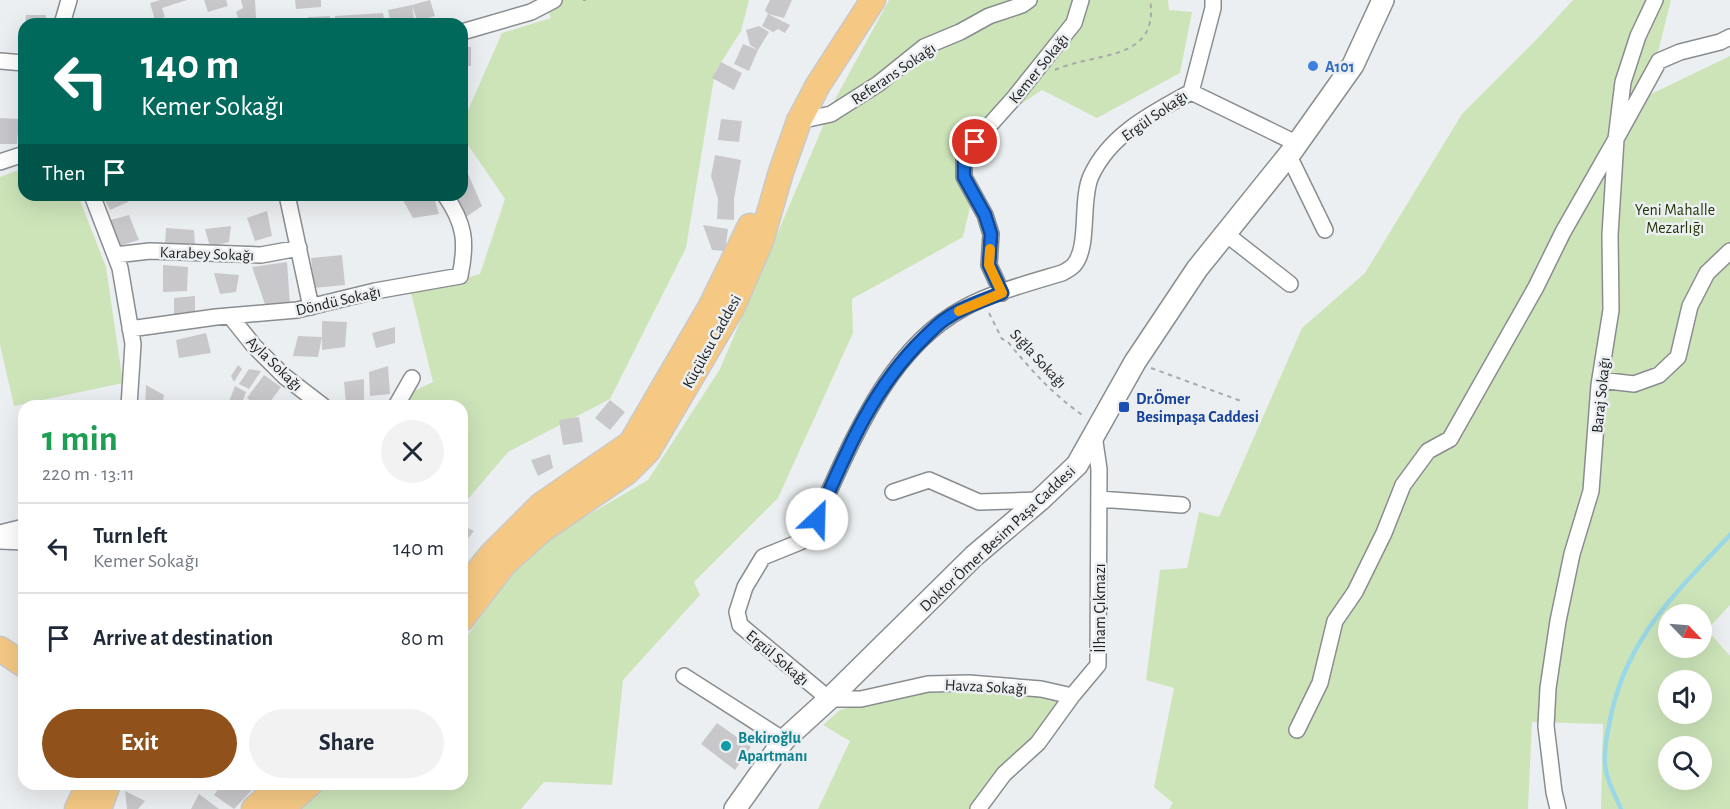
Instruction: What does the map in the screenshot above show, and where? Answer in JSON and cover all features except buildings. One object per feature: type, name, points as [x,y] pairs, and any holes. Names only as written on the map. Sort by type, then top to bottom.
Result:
[{"type":"main road","name":"Küçüksu Caddesi","points":[[468,611],[504,564],[534,537],[627,472],[648,452],[732,308],[761,241],[794,119],[809,75],[857,0]]},
{"type":"main road","name":"Küçüksu Caddesi","points":[[468,583],[490,555],[541,505],[631,442],[706,315],[747,235],[768,169],[794,119],[873,0]]},
{"type":"main road","points":[[0,649],[18,661]]},
{"type":"main road","points":[[77,809],[86,790]]},
{"type":"main road","points":[[99,809],[106,790]]},
{"type":"main road","points":[[254,809],[274,790]]},
{"type":"main road","points":[[282,809],[303,790]]},
{"type":"street","points":[[64,18],[69,0]]},
{"type":"street","points":[[468,30],[531,12],[554,0]]},
{"type":"street","name":"Referans Sokağı","points":[[794,119],[831,114],[878,84],[924,47],[1029,0]]},
{"type":"street","name":"Kemer Sokağı","points":[[1002,293],[989,265],[991,234],[985,215],[964,177],[964,154],[1014,98],[1074,23],[1081,0]]},
{"type":"street","name":"Ergül Sokağı","points":[[829,699],[740,625],[737,612],[745,587],[763,557],[800,542],[810,533],[851,442],[878,395],[908,354],[942,321],[965,307],[1062,273],[1074,265],[1082,249],[1090,177],[1107,149],[1145,117],[1191,92],[1214,0]]},
{"type":"street","name":"Doktor Ömer Besim Paşa Caddesi","points":[[735,809],[784,740],[829,699],[974,556],[1077,465],[1135,362],[1197,269],[1293,150],[1353,65],[1383,0]]},
{"type":"street","points":[[1297,730],[1320,683],[1335,621],[1355,592],[1384,533],[1403,485],[1428,452],[1450,439],[1616,139],[1623,82],[1638,36],[1655,0]]},
{"type":"street","name":"Baraj Sokağı","points":[[1558,809],[1546,726],[1548,688],[1558,621],[1572,554],[1591,491],[1600,380],[1611,310],[1610,235],[1616,139],[1659,62],[1680,52],[1720,42],[1730,37]]},
{"type":"street","points":[[0,61],[18,62]]},
{"type":"street","points":[[1191,92],[1293,150],[1325,230]]},
{"type":"street","points":[[0,162],[18,156]]},
{"type":"street","points":[[94,201],[120,268],[133,344],[129,400]]},
{"type":"street","points":[[288,201],[311,307]]},
{"type":"street","name":"Döndü Sokağı","points":[[130,329],[297,310],[375,291],[460,276],[464,255],[464,232],[457,212],[449,201]]},
{"type":"street","points":[[1226,234],[1290,284]]},
{"type":"street","name":"Karabey Sokağı","points":[[115,255],[150,251],[261,255],[299,248]]},
{"type":"street","points":[[1600,380],[1634,384],[1659,375],[1678,357],[1690,306],[1707,273],[1730,251]]},
{"type":"street","name":"Ayla Sokağı","points":[[230,316],[254,346],[284,376],[315,400]]},
{"type":"street","points":[[399,400],[412,378]]},
{"type":"street","name":"İlham Çıkmazı","points":[[978,809],[1004,774],[1038,743],[1098,665],[1099,469],[1096,431]]},
{"type":"street","points":[[893,492],[929,480],[979,502],[1040,500]]},
{"type":"street","points":[[1099,499],[1182,506]]},
{"type":"street","points":[[0,533],[18,528]]},
{"type":"street","points":[[0,541],[18,542]]},
{"type":"street","points":[[684,676],[784,740]]},
{"type":"street","name":"Havza Sokağı","points":[[829,699],[861,699],[928,684],[969,683],[1041,689],[1072,696]]},
{"type":"path","points":[[1054,71],[1063,66],[1135,46],[1148,33],[1152,11],[1150,0]]},
{"type":"path","name":"Sığla Sokağı","points":[[1002,293],[989,312],[1002,339],[1007,341],[1042,382],[1096,431]]},
{"type":"path","points":[[1135,362],[1241,401]]},
{"type":"green space","points":[[543,0],[749,0],[741,31],[715,72],[686,248],[610,399],[508,452],[468,499],[468,400],[395,400],[433,382],[411,293],[480,274],[505,199],[468,145],[468,110],[502,33],[551,18]]},
{"type":"green space","points":[[889,0],[1168,0],[1169,10],[1192,12],[1180,73],[1097,118],[1042,90],[1011,111],[969,156],[975,186],[963,237],[852,299],[853,333],[778,498],[694,582],[700,595],[623,680],[612,785],[544,782],[521,809],[301,809],[322,790],[468,790],[468,635],[530,549],[648,480],[720,369],[832,105]]},
{"type":"green space","name":"Yeni Mahalle Mezarlıḡı","points":[[1573,0],[1671,0],[1647,96],[1730,56],[1730,605],[1712,625],[1712,604],[1658,604],[1658,658],[1712,658],[1712,636],[1730,656],[1730,809],[1601,809],[1603,724],[1532,722],[1528,809],[1169,809],[1173,803],[1154,787],[1174,688],[1146,680],[1160,570],[1187,568],[1199,512],[1219,517],[1302,328],[1365,273],[1462,114]]},
{"type":"green space","points":[[18,170],[18,201],[80,201],[106,267],[123,383],[42,400],[18,400],[18,405],[14,406],[0,345],[0,177]]},
{"type":"green space","points":[[931,684],[1079,699],[986,809],[818,809],[850,741],[823,725],[840,710]]},
{"type":"waterway","points":[[1621,809],[1607,776],[1605,754],[1616,695],[1626,668],[1639,643],[1671,599],[1730,535]]},
{"type":"slow traffic","points":[[959,311],[1002,293],[989,265],[990,249]]},
{"type":"place","name":"A101","points":[[1313,66]]},
{"type":"place","name":"Dr.Ömer Besimpaşa Caddesi","points":[[1124,407]]},
{"type":"place","name":"Bekiroğlu Apartmanı","points":[[726,746]]},
{"type":"route","points":[[817,519],[851,442],[878,395],[908,354],[942,321],[965,307],[1002,293],[989,265],[991,234],[985,215],[964,177],[964,154],[975,142]]}]
